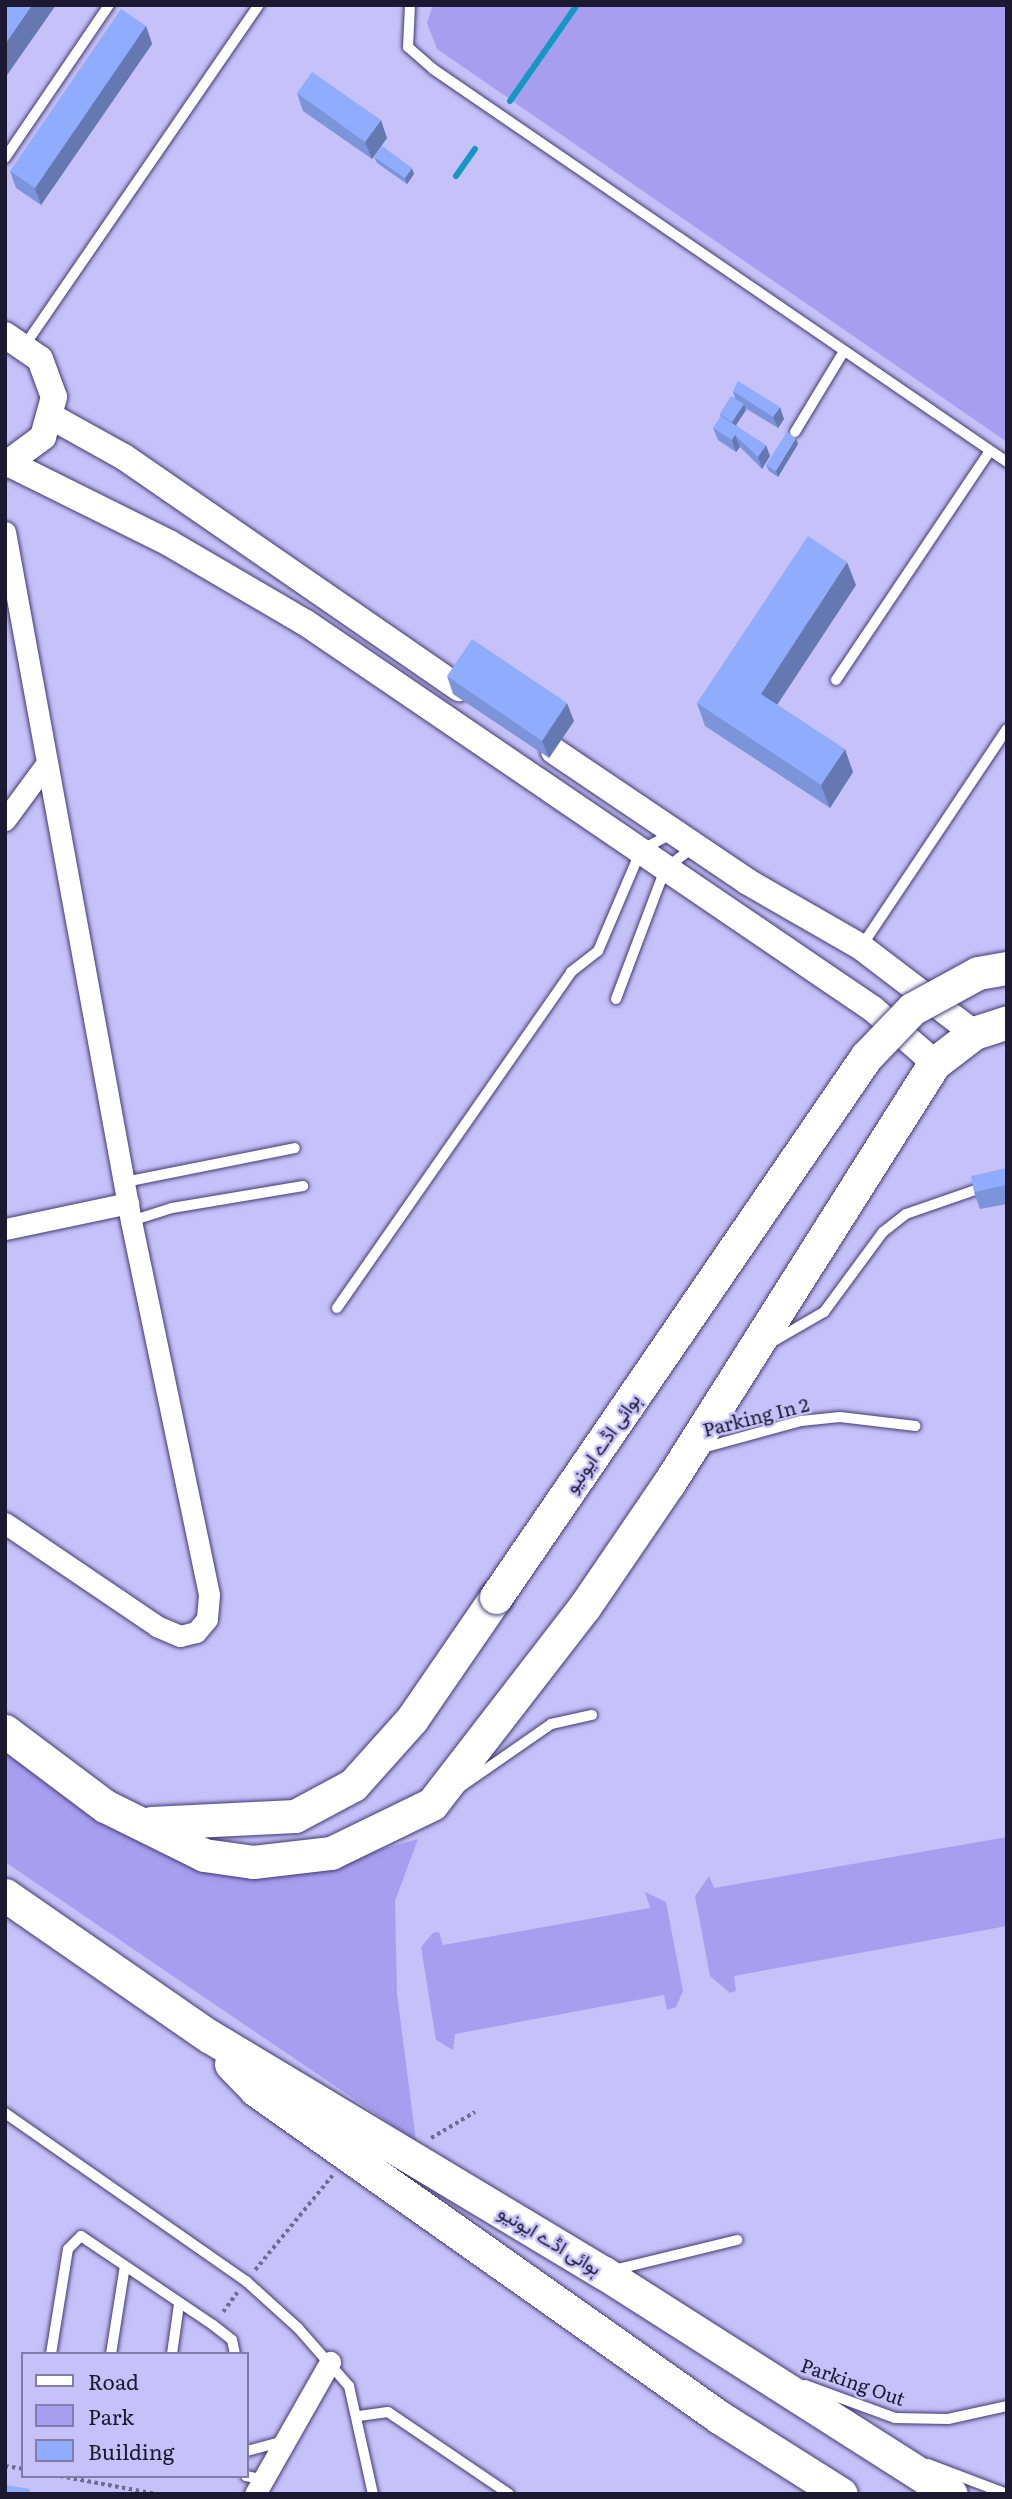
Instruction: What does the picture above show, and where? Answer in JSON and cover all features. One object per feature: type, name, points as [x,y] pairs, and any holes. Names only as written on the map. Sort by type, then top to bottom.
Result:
[{"type":"main road","name":"ہوائی اڈے ایونیو","points":[[145,1823],[295,1816],[353,1785],[412,1719],[866,1057],[912,1009],[978,973],[1007,968]]},
{"type":"main road","points":[[935,1063],[974,1033],[1007,1022]]},
{"type":"main road","name":"ہوائی اڈے ایونیو","points":[[5,1731],[105,1806],[145,1823],[204,1855],[253,1862],[331,1853],[432,1804],[585,1606],[690,1451],[935,1063]]},
{"type":"main road","name":"ہوائی اڈے ایونیو","points":[[5,1895],[209,2036],[604,2273],[728,2355],[951,2494]]},
{"type":"main road","name":"ہوائی اڈے ایونیو","points":[[209,2036],[256,2090],[719,2417],[841,2494]]},
{"type":"street","points":[[8,465],[29,453],[52,417],[50,377],[15,340]]},
{"type":"street","points":[[52,417],[124,457],[460,688]]},
{"type":"street","points":[[8,465],[251,588],[873,1009],[935,1063]]},
{"type":"street","points":[[5,532],[128,1202],[209,1595],[206,1619],[196,1632],[180,1636],[157,1626],[5,1523]]},
{"type":"street","points":[[554,751],[684,840],[861,947],[974,1033]]},
{"type":"street","points":[[5,820],[47,763]]},
{"type":"street","points":[[555,795],[576,766]]},
{"type":"street","points":[[5,1229],[128,1202]]},
{"type":"street","points":[[255,2483],[289,2440],[330,2362]]},
{"type":"lane","points":[[5,158],[109,5]]},
{"type":"lane","points":[[15,340],[259,5]]},
{"type":"lane","points":[[410,5],[408,47],[433,69],[1007,462]]},
{"type":"lane","points":[[794,432],[844,351]]},
{"type":"lane","points":[[836,680],[990,451]]},
{"type":"lane","points":[[861,947],[1007,729]]},
{"type":"lane","points":[[337,1308],[571,972],[598,951],[641,850],[684,840]]},
{"type":"lane","points":[[616,999],[665,869],[684,840]]},
{"type":"lane","points":[[128,1202],[295,1148]]},
{"type":"lane","points":[[754,1350],[793,1335],[824,1312],[860,1261],[906,1214],[1007,1179]]},
{"type":"lane","points":[[128,1202],[172,1208],[303,1186]]},
{"type":"lane","name":"Parking In 2","points":[[690,1451],[801,1421],[840,1417],[915,1426]]},
{"type":"lane","points":[[432,1804],[502,1763],[551,1724],[592,1716]]},
{"type":"lane","points":[[5,2113],[246,2281],[330,2362],[349,2386],[359,2416],[373,2494]]},
{"type":"lane","points":[[51,2352],[73,2239],[81,2236],[213,2325],[232,2340],[235,2352]]},
{"type":"lane","points":[[604,2273],[737,2240]]},
{"type":"lane","points":[[111,2352],[125,2266]]},
{"type":"lane","points":[[172,2352],[179,2304]]},
{"type":"lane","name":"Parking Out","points":[[728,2355],[895,2418],[970,2416],[1007,2406]]},
{"type":"lane","points":[[359,2416],[388,2412],[509,2494]]},
{"type":"lane","points":[[248,2451],[289,2440]]},
{"type":"lane","points":[[887,2452],[978,2478],[1007,2494]]},
{"type":"path","points":[[435,2136],[475,2112]]},
{"type":"path","points":[[213,2325],[349,2155]]},
{"type":"path","points":[[71,2478],[156,2494]]},
{"type":"green space","points":[[433,5],[1007,5],[1007,442],[437,49],[427,23]]},
{"type":"green space","points":[[5,1746],[130,1837],[368,1853],[418,1839],[395,1901],[397,1994],[416,2141],[5,1862]]},
{"type":"green space","points":[[1007,1837],[1007,1926],[734,1976],[736,1991],[730,1993],[710,1976],[695,1896],[709,1876],[714,1888]]},
{"type":"green space","points":[[645,1892],[666,1902],[683,1991],[676,2007],[667,2010],[664,1995],[455,2034],[453,2050],[436,2040],[421,1947],[433,1933],[439,1932],[443,1945],[650,1908]]},
{"type":"building","points":[[5,5],[32,5],[5,44]]},
{"type":"building","points":[[121,9],[146,26],[35,188],[10,171]]},
{"type":"building","points":[[312,72],[381,120],[365,142],[297,93]]},
{"type":"building","points":[[382,146],[412,168],[405,178],[374,157]]},
{"type":"building","points":[[738,381],[780,407],[773,417],[733,391]]},
{"type":"building","points":[[731,396],[744,404],[732,422],[720,414]]},
{"type":"building","points":[[721,416],[766,445],[758,457],[735,435],[732,440],[713,428]]},
{"type":"building","points":[[787,432],[796,438],[776,471],[766,465]]},
{"type":"building","points":[[808,536],[847,562],[761,694],[845,749],[821,785],[697,703]]},
{"type":"building","points":[[472,639],[567,703],[542,741],[447,676]]},
{"type":"building","points":[[1007,1168],[1007,1185],[974,1192],[971,1176]]},
{"type":"building","points":[[5,2485],[30,2489],[29,2494],[5,2494]]},
{"type":"waterway","points":[[510,101],[577,5]]},
{"type":"waterway","points":[[456,176],[475,149]]}]
